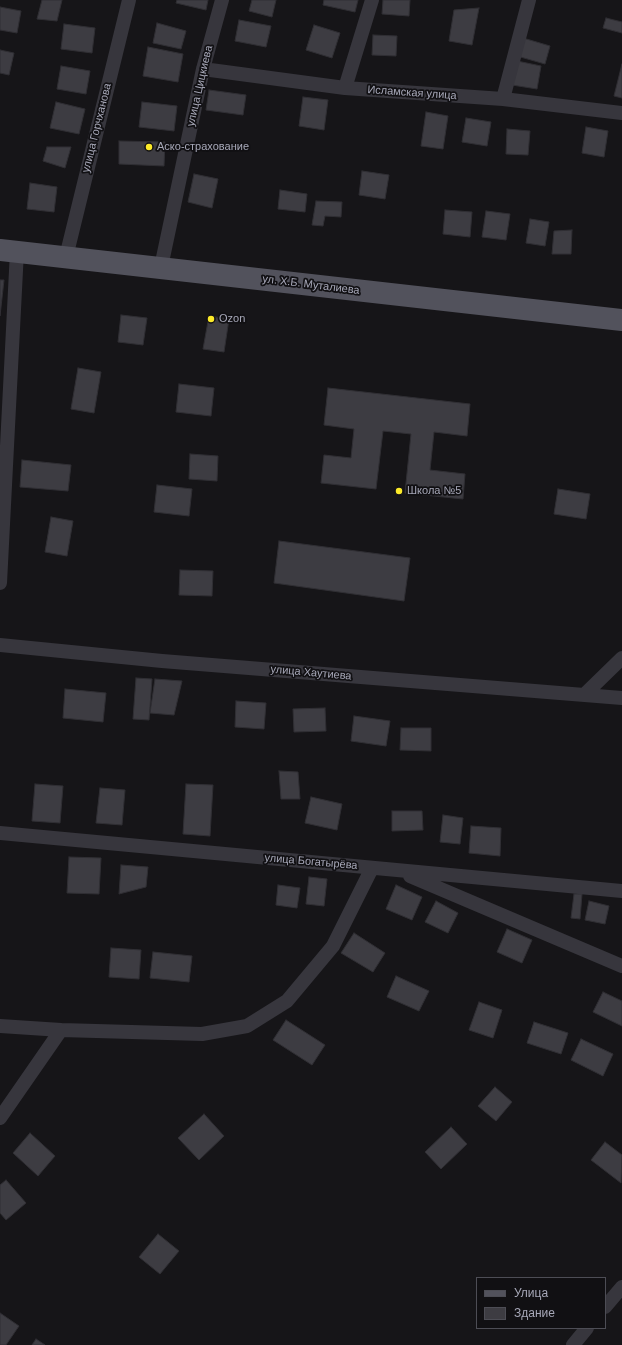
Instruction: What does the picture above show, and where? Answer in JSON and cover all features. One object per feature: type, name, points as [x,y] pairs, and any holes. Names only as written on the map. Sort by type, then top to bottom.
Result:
[{"type":"main road","name":"ул. Х.Б. Муталиева","points":[[9,251],[622,320]]},
{"type":"street","name":"улица Горчханова","points":[[66,257],[129,0]]},
{"type":"street","name":"улица Цицкиева","points":[[161,267],[203,69],[222,0]]},
{"type":"street","points":[[345,88],[372,0]]},
{"type":"street","points":[[503,99],[529,0]]},
{"type":"street","name":"Исламская улица","points":[[203,69],[345,88],[503,99],[622,112]]},
{"type":"street","points":[[0,582],[9,251]]},
{"type":"street","name":"улица Хаутиева","points":[[0,645],[170,662],[622,698]]},
{"type":"street","points":[[584,695],[622,658]]},
{"type":"street","name":"улица Богатырёва","points":[[0,833],[622,891]]},
{"type":"street","points":[[0,1026],[61,1030],[202,1034],[247,1026],[287,1001],[333,946],[372,868]]},
{"type":"street","points":[[397,871],[622,966]]},
{"type":"street","points":[[0,1118],[61,1030]]},
{"type":"street","points":[[606,1306],[622,1287]]},
{"type":"street","points":[[573,1345],[586,1329]]},
{"type":"building","points":[[42,0],[62,0],[57,21],[37,19]]},
{"type":"building","points":[[177,0],[208,0],[206,10],[176,3]]},
{"type":"building","points":[[252,0],[276,0],[272,17],[249,11]]},
{"type":"building","points":[[324,0],[358,0],[355,12],[323,5]]},
{"type":"building","points":[[383,0],[410,0],[409,16],[382,14]]},
{"type":"building","points":[[0,7],[21,11],[17,33],[0,30]]},
{"type":"building","points":[[479,8],[472,45],[449,41],[454,10]]},
{"type":"building","points":[[606,18],[622,22],[622,33],[603,28]]},
{"type":"building","points":[[239,20],[271,26],[266,47],[235,41]]},
{"type":"building","points":[[157,23],[186,31],[181,49],[153,43]]},
{"type":"building","points":[[64,24],[95,28],[92,53],[61,49]]},
{"type":"building","points":[[314,25],[340,33],[332,58],[306,50]]},
{"type":"building","points":[[373,35],[397,36],[396,56],[372,55]]},
{"type":"building","points":[[523,38],[550,46],[545,64],[517,56]]},
{"type":"building","points":[[148,47],[183,54],[178,82],[143,76]]},
{"type":"building","points":[[0,50],[14,53],[9,75],[0,73]]},
{"type":"building","points":[[517,61],[541,66],[537,89],[512,85]]},
{"type":"building","points":[[622,64],[622,98],[614,96]]},
{"type":"building","points":[[61,66],[90,71],[86,94],[57,89]]},
{"type":"building","points":[[209,90],[246,95],[243,115],[206,110]]},
{"type":"building","points":[[303,97],[328,100],[324,130],[299,126]]},
{"type":"building","points":[[56,102],[85,109],[79,134],[50,128]]},
{"type":"building","points":[[142,102],[177,106],[174,131],[139,127]]},
{"type":"building","points":[[426,112],[448,116],[443,149],[421,146]]},
{"type":"building","points":[[466,118],[491,122],[487,146],[462,142]]},
{"type":"building","points":[[586,127],[608,131],[604,157],[582,153]]},
{"type":"building","points":[[507,129],[530,131],[528,155],[506,154]]},
{"type":"building","points":[[119,141],[165,142],[164,166],[119,164]]},
{"type":"building","points":[[47,147],[71,147],[65,168],[43,161]]},
{"type":"building","points":[[362,171],[389,175],[385,199],[359,195]]},
{"type":"building","points":[[194,174],[218,179],[212,208],[188,202]]},
{"type":"building","points":[[30,183],[57,187],[54,212],[27,209]]},
{"type":"building","points":[[280,190],[307,194],[305,212],[278,209]]},
{"type":"building","points":[[316,201],[342,202],[341,217],[325,216],[323,226],[312,225]]},
{"type":"building","points":[[445,210],[472,212],[470,237],[443,234]]},
{"type":"building","points":[[486,211],[510,214],[506,240],[482,237]]},
{"type":"building","points":[[530,219],[549,222],[545,246],[526,243]]},
{"type":"building","points":[[572,230],[571,254],[552,254],[554,231]]},
{"type":"building","points":[[0,280],[4,280],[0,316]]},
{"type":"building","points":[[121,315],[147,318],[143,345],[118,342]]},
{"type":"building","points":[[209,316],[229,319],[224,352],[203,349]]},
{"type":"building","points":[[78,368],[101,372],[94,413],[71,409]]},
{"type":"building","points":[[179,384],[214,388],[211,416],[176,412]]},
{"type":"building","name":"Школа №5","points":[[328,388],[470,404],[467,436],[434,432],[430,470],[465,474],[463,499],[405,493],[411,434],[383,431],[376,489],[321,483],[324,455],[351,458],[354,429],[324,425]]},
{"type":"building","points":[[190,454],[218,456],[217,481],[189,479]]},
{"type":"building","points":[[22,460],[71,465],[68,491],[20,487]]},
{"type":"building","points":[[157,485],[192,489],[189,516],[154,512]]},
{"type":"building","points":[[558,489],[590,494],[586,519],[554,514]]},
{"type":"building","points":[[51,517],[73,521],[67,556],[45,552]]},
{"type":"building","points":[[279,541],[410,558],[404,601],[274,583]]},
{"type":"building","points":[[180,570],[213,571],[212,596],[179,595]]},
{"type":"building","points":[[136,678],[152,679],[149,720],[133,719]]},
{"type":"building","points":[[155,679],[182,681],[174,715],[150,713]]},
{"type":"building","points":[[65,689],[106,693],[103,722],[63,718]]},
{"type":"building","points":[[236,701],[266,703],[264,729],[235,727]]},
{"type":"building","points":[[325,708],[326,731],[294,732],[293,709]]},
{"type":"building","points":[[354,716],[390,721],[386,746],[351,741]]},
{"type":"building","points":[[401,728],[431,728],[431,751],[400,750]]},
{"type":"building","points":[[279,771],[298,772],[300,799],[281,799]]},
{"type":"building","points":[[35,784],[63,786],[60,823],[32,821]]},
{"type":"building","points":[[186,784],[213,785],[210,836],[183,834]]},
{"type":"building","points":[[100,788],[125,790],[122,825],[96,823]]},
{"type":"building","points":[[311,797],[342,804],[337,830],[305,823]]},
{"type":"building","points":[[392,811],[422,811],[423,830],[392,831]]},
{"type":"building","points":[[443,815],[463,818],[460,844],[440,842]]},
{"type":"building","points":[[471,826],[501,828],[500,856],[469,853]]},
{"type":"building","points":[[69,857],[101,858],[99,894],[67,893]]},
{"type":"building","points":[[121,865],[148,867],[146,887],[119,894]]},
{"type":"building","points":[[309,877],[327,879],[324,906],[306,904]]},
{"type":"building","points":[[278,885],[300,888],[297,908],[276,905]]},
{"type":"building","points":[[396,885],[422,897],[412,920],[386,909]]},
{"type":"building","points":[[574,894],[582,894],[580,919],[571,918]]},
{"type":"building","points":[[436,901],[458,913],[448,933],[425,922]]},
{"type":"building","points":[[589,901],[609,906],[605,924],[585,920]]},
{"type":"building","points":[[507,929],[532,940],[522,963],[497,952]]},
{"type":"building","points":[[354,933],[385,953],[373,972],[341,953]]},
{"type":"building","points":[[111,948],[141,950],[139,979],[109,977]]},
{"type":"building","points":[[153,952],[192,956],[189,982],[150,978]]},
{"type":"building","points":[[396,976],[429,991],[419,1011],[387,997]]},
{"type":"building","points":[[603,992],[622,1001],[622,1026],[593,1012]]},
{"type":"building","points":[[479,1002],[502,1010],[493,1038],[469,1030]]},
{"type":"building","points":[[286,1020],[325,1045],[312,1065],[273,1040]]},
{"type":"building","points":[[534,1022],[568,1033],[561,1054],[527,1043]]},
{"type":"building","points":[[581,1039],[613,1054],[603,1076],[571,1060]]},
{"type":"building","points":[[495,1087],[512,1102],[496,1121],[478,1106]]},
{"type":"building","points":[[204,1114],[224,1136],[199,1160],[178,1138]]},
{"type":"building","points":[[451,1127],[467,1144],[441,1169],[425,1152]]},
{"type":"building","points":[[30,1133],[55,1156],[38,1176],[13,1153]]},
{"type":"building","points":[[605,1142],[622,1155],[621,1183],[591,1160]]},
{"type":"building","points":[[6,1180],[26,1203],[6,1220],[0,1213],[0,1185]]},
{"type":"building","points":[[158,1234],[179,1251],[160,1274],[139,1257]]},
{"type":"building","points":[[0,1313],[19,1326],[6,1345],[0,1345]]},
{"type":"building","points":[[36,1339],[45,1345],[32,1345]]},
{"type":"place","name":"Аско-страхование","points":[[149,147]]},
{"type":"place","name":"Ozon","points":[[211,319]]},
{"type":"place","name":"Школа №5","points":[[399,491]]}]
